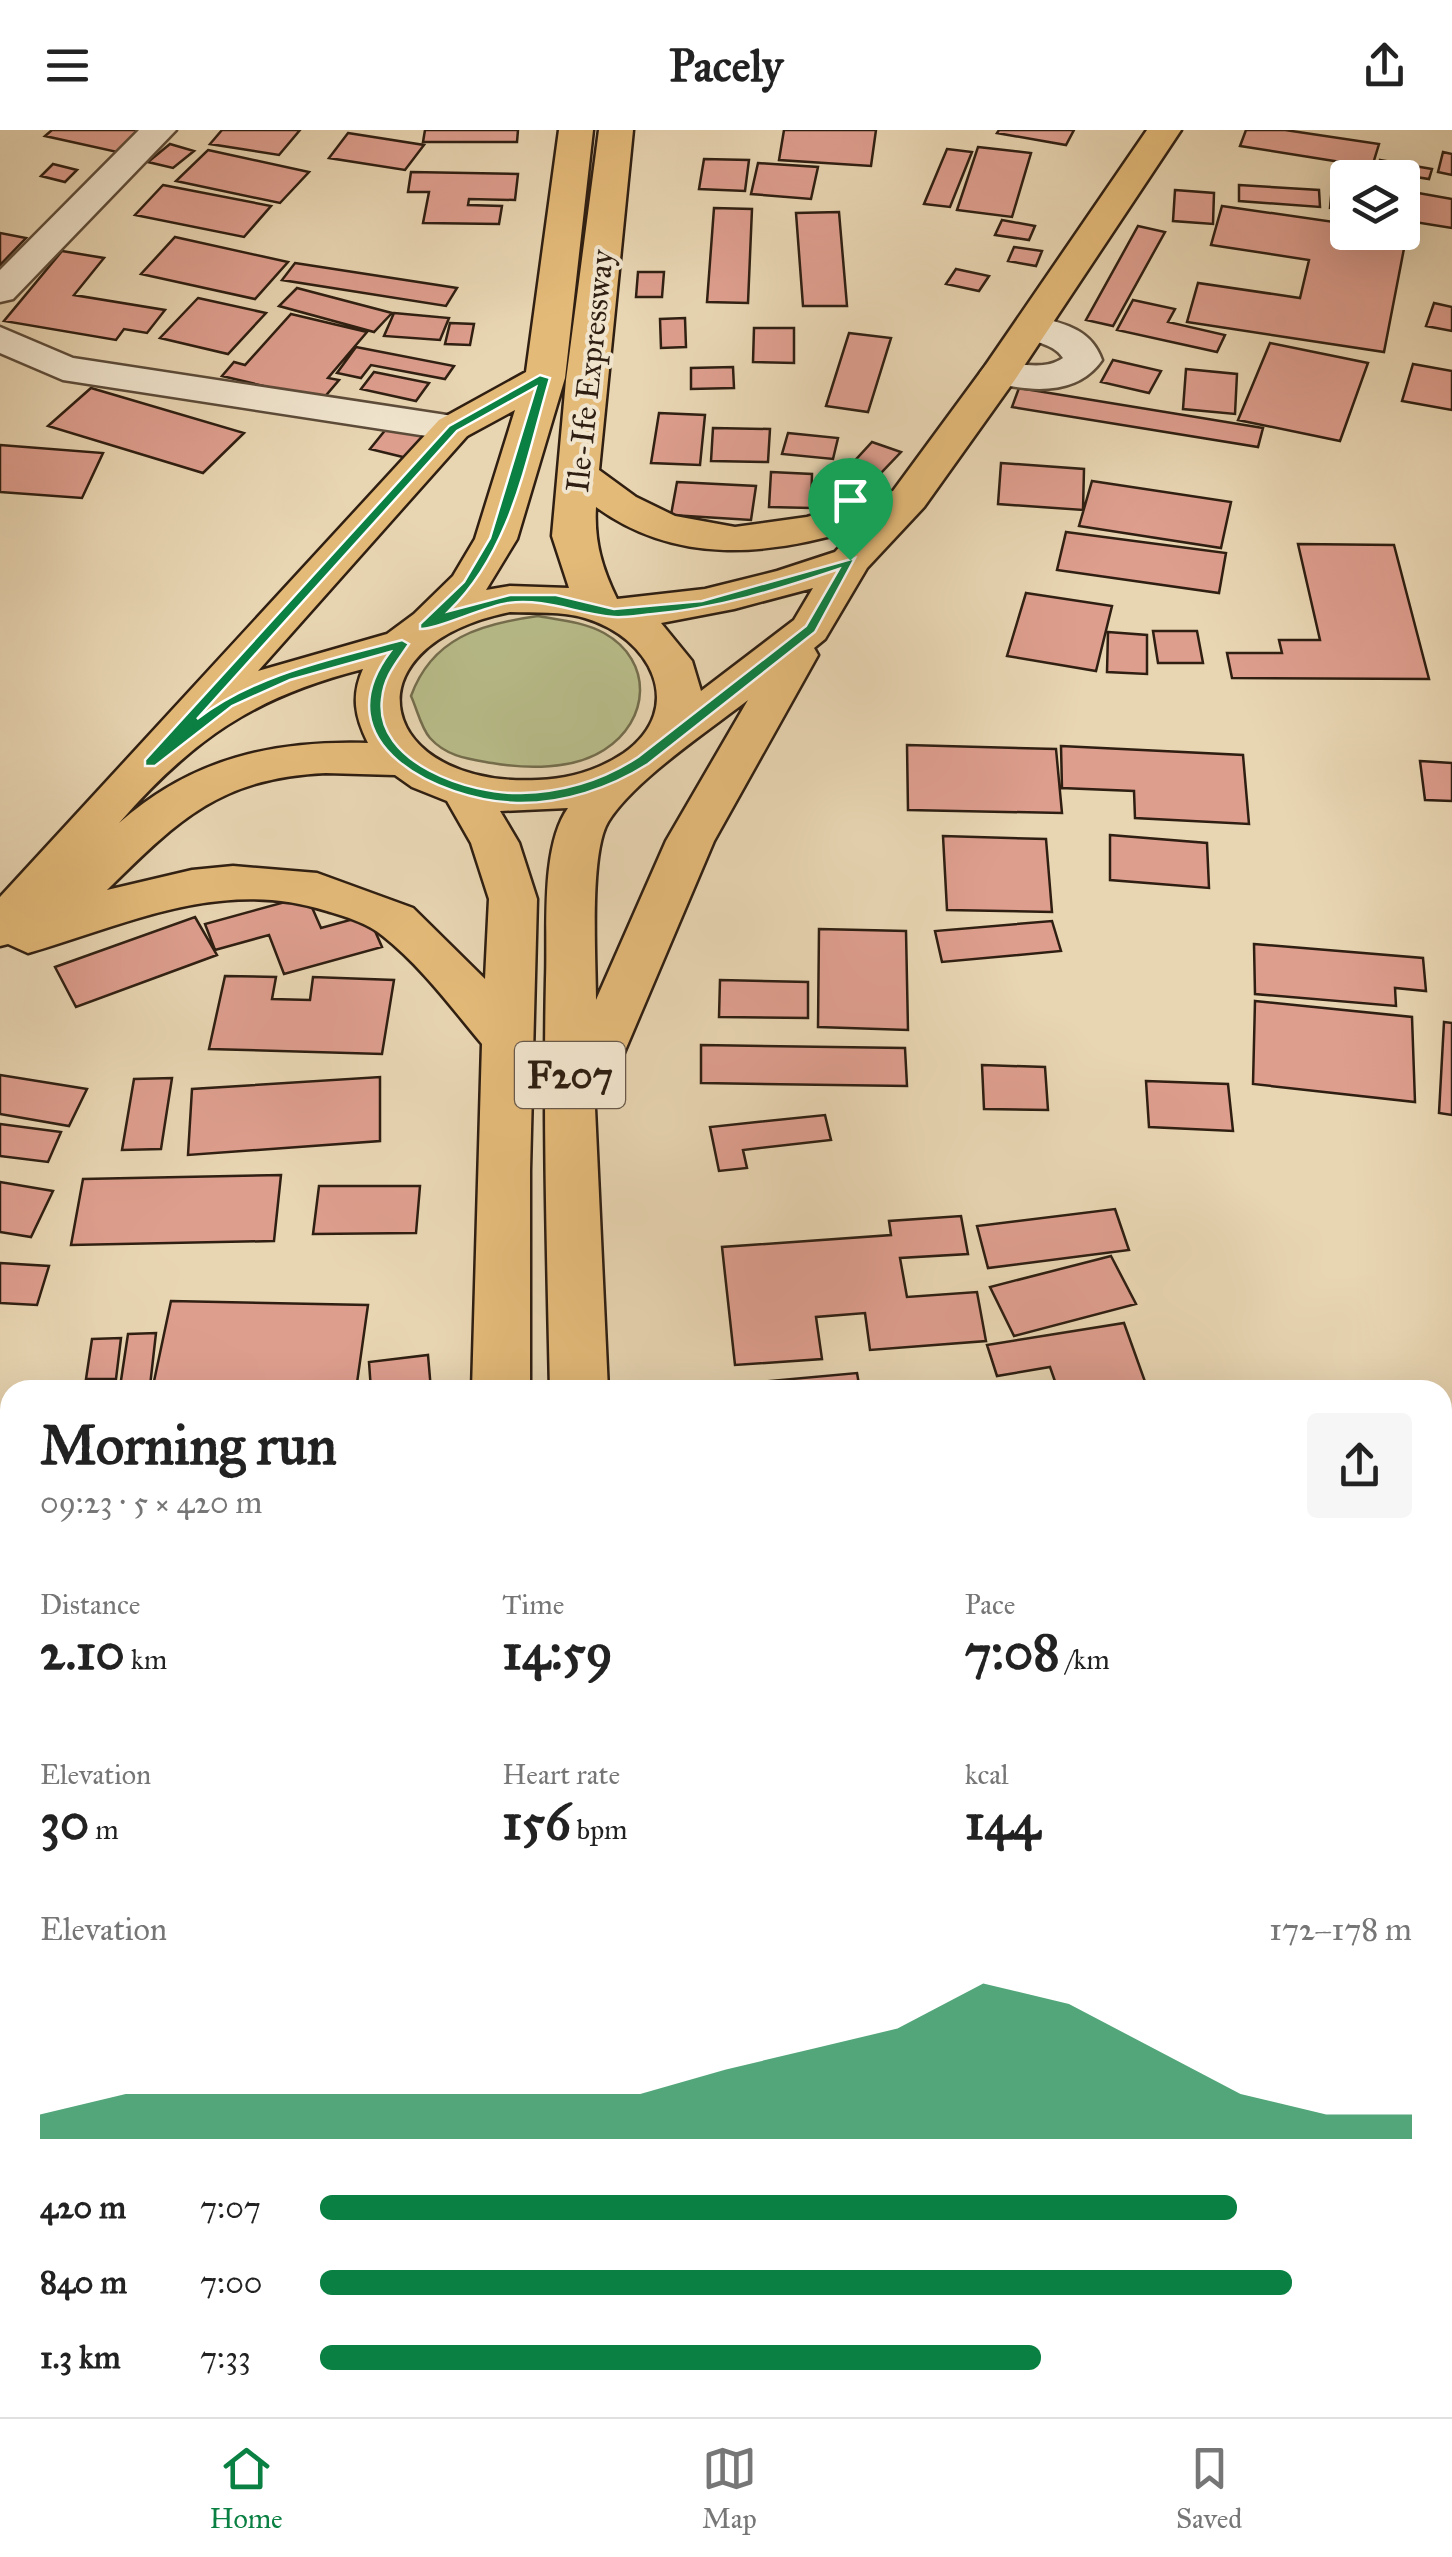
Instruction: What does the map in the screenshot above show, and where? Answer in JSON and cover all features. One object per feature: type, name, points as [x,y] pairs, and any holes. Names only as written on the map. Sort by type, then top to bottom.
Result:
[{"type":"main road","name":"Ile-Ife Expressway","points":[[9,940],[150,763],[227,702],[414,635],[469,584],[496,538],[544,378],[576,130]]},
{"type":"main road","name":"Ile-Ife Expressway","points":[[608,610],[583,573],[573,536],[586,380],[616,130]]},
{"type":"main road","points":[[569,1119],[690,842],[850,560],[909,498],[1000,374],[1164,130]]},
{"type":"main road","points":[[150,763],[453,428],[544,378]]},
{"type":"main road","points":[[580,476],[612,502],[653,526],[725,542],[820,527],[909,498]]},
{"type":"main road","points":[[608,610],[702,606],[760,592],[850,560]]},
{"type":"main road","name":"F207","points":[[579,1380],[569,1119],[572,875],[583,821],[641,759],[677,716],[681,685],[670,657],[648,632],[608,610],[556,599],[510,599],[465,608],[414,635],[382,672],[374,702],[381,733],[404,760],[431,778],[464,791],[518,798],[573,792],[641,759]]},
{"type":"main road","points":[[641,759],[810,629]]},
{"type":"main road","name":"F207","points":[[9,940],[200,787],[258,766],[314,756],[404,760]]},
{"type":"main road","name":"F207","points":[[464,791],[495,843],[513,900],[503,1170],[501,1380]]},
{"type":"main road","points":[[9,940],[119,901],[187,887],[267,880],[335,894],[397,920],[509,1041]]},
{"type":"main road","points":[[572,904],[654,918]]},
{"type":"street","points":[[0,291],[160,130]]},
{"type":"street","points":[[1000,374],[1053,378],[1075,372],[1084,360],[1081,349],[1072,340],[1032,327]]},
{"type":"street","points":[[0,338],[63,368],[453,428]]},
{"type":"green space","points":[[538,616],[596,629],[620,645],[632,659],[640,691],[637,708],[619,738],[592,757],[534,767],[467,758],[437,744],[424,729],[411,696],[432,660],[461,637],[497,624]]},
{"type":"building","points":[[52,130],[141,130],[117,152],[45,136]]},
{"type":"building","points":[[222,130],[300,130],[279,155],[210,144]]},
{"type":"building","points":[[425,130],[518,130],[517,142],[423,142]]},
{"type":"building","points":[[784,130],[876,130],[871,166],[779,160]]},
{"type":"building","points":[[1074,130],[1066,145],[997,133]]},
{"type":"building","points":[[1246,130],[1285,130],[1379,144],[1374,160],[1330,160],[1240,146]]},
{"type":"building","points":[[348,133],[424,145],[405,170],[329,158]]},
{"type":"building","points":[[170,144],[194,151],[173,168],[148,162]]},
{"type":"building","points":[[978,147],[1031,153],[1012,217],[957,210]]},
{"type":"building","points":[[947,149],[972,152],[950,207],[924,204]]},
{"type":"building","points":[[208,150],[309,172],[280,203],[176,181]]},
{"type":"building","points":[[1443,152],[1452,154],[1452,175],[1438,172]]},
{"type":"building","points":[[704,159],[749,160],[745,191],[699,189]]},
{"type":"building","points":[[758,163],[818,167],[811,199],[751,194]]},
{"type":"building","points":[[53,164],[77,170],[65,182],[41,176]]},
{"type":"building","points":[[1420,167],[1432,169],[1429,179],[1420,178]]},
{"type":"building","points":[[411,172],[518,174],[515,200],[469,199],[468,205],[502,206],[499,224],[423,223],[429,192],[408,192]]},
{"type":"building","points":[[163,185],[271,206],[244,237],[135,215]]},
{"type":"building","points":[[1239,185],[1319,190],[1320,207],[1239,201]]},
{"type":"building","points":[[1175,190],[1214,193],[1213,224],[1173,221]]},
{"type":"building","points":[[1420,193],[1452,199],[1452,228],[1420,223]]},
{"type":"building","points":[[1222,206],[1330,221],[1330,250],[1404,250],[1384,352],[1187,322],[1198,283],[1300,298],[1309,260],[1211,245]]},
{"type":"building","points":[[714,208],[752,209],[748,303],[707,302]]},
{"type":"building","points":[[839,212],[847,306],[803,306],[796,213]]},
{"type":"building","points":[[1002,220],[1035,226],[1029,240],[995,235]]},
{"type":"building","points":[[1138,226],[1165,232],[1113,326],[1086,320]]},
{"type":"building","points":[[0,233],[26,238],[0,265]]},
{"type":"building","points":[[175,237],[288,262],[255,299],[141,274]]},
{"type":"building","points":[[1014,247],[1042,251],[1036,266],[1008,261]]},
{"type":"building","points":[[62,251],[104,258],[74,295],[165,310],[147,333],[124,329],[116,340],[4,321]]},
{"type":"building","points":[[295,263],[457,288],[446,306],[282,280]]},
{"type":"building","points":[[956,269],[989,276],[979,291],[946,284]]},
{"type":"building","points":[[638,272],[664,272],[662,297],[636,297]]},
{"type":"building","points":[[297,288],[392,313],[374,332],[279,306]]},
{"type":"building","points":[[198,298],[266,313],[228,354],[160,338]]},
{"type":"building","points":[[1133,300],[1175,309],[1168,322],[1225,335],[1217,352],[1117,330]]},
{"type":"building","points":[[1434,303],[1452,307],[1452,331],[1426,326]]},
{"type":"building","points":[[394,313],[449,318],[440,340],[384,336]]},
{"type":"building","points":[[291,314],[367,332],[328,378],[339,380],[322,400],[222,376],[234,362],[245,365]]},
{"type":"building","points":[[685,318],[686,347],[661,348],[660,319]]},
{"type":"building","points":[[450,323],[474,324],[470,345],[445,344]]},
{"type":"building","points":[[754,328],[794,328],[794,363],[753,362]]},
{"type":"building","points":[[849,333],[891,338],[868,412],[826,406]]},
{"type":"building","points":[[1270,343],[1368,363],[1340,441],[1238,420]]},
{"type":"building","points":[[356,347],[454,366],[445,379],[371,365],[361,378],[337,373]]},
{"type":"building","points":[[1113,360],[1161,371],[1149,393],[1101,382]]},
{"type":"building","points":[[1413,364],[1452,371],[1452,410],[1402,401]]},
{"type":"building","points":[[733,367],[734,388],[691,389],[691,368]]},
{"type":"building","points":[[1186,369],[1237,374],[1235,414],[1183,409]]},
{"type":"building","points":[[374,372],[429,383],[416,401],[361,389]]},
{"type":"building","points":[[91,388],[244,433],[203,473],[48,426]]},
{"type":"building","points":[[1019,388],[1263,428],[1258,447],[1012,407]]},
{"type":"building","points":[[659,413],[705,415],[700,465],[651,463]]},
{"type":"building","points":[[391,423],[427,432],[407,458],[370,449]]},
{"type":"building","points":[[713,428],[770,429],[768,462],[711,461]]},
{"type":"building","points":[[788,433],[838,438],[833,459],[782,454]]},
{"type":"building","points":[[872,442],[901,452],[879,475],[850,466]]},
{"type":"building","points":[[0,445],[103,453],[82,498],[0,492]]},
{"type":"building","points":[[1001,463],[1084,469],[1083,510],[998,504]]},
{"type":"building","points":[[771,472],[812,474],[811,508],[769,507]]},
{"type":"building","points":[[1092,481],[1231,502],[1221,548],[1079,526]]},
{"type":"building","points":[[677,482],[756,486],[751,520],[671,515]]},
{"type":"building","points":[[1066,532],[1226,553],[1219,593],[1057,570]]},
{"type":"building","points":[[1298,544],[1394,545],[1429,679],[1232,678],[1227,653],[1282,653],[1279,640],[1320,640]]},
{"type":"building","points":[[1026,593],[1112,606],[1096,671],[1007,656]]},
{"type":"building","points":[[1153,631],[1197,631],[1203,663],[1158,663]]},
{"type":"building","points":[[1108,632],[1147,635],[1147,674],[1107,672]]},
{"type":"building","points":[[907,745],[1056,749],[1062,813],[908,810]]},
{"type":"building","points":[[1061,746],[1243,755],[1249,824],[1135,818],[1134,791],[1062,788]]},
{"type":"building","points":[[1420,761],[1452,763],[1452,801],[1425,800]]},
{"type":"building","points":[[1110,835],[1207,843],[1209,888],[1110,880]]},
{"type":"building","points":[[943,836],[1046,839],[1052,912],[947,910]]},
{"type":"building","points":[[307,896],[321,928],[368,915],[382,947],[284,974],[269,935],[215,950],[205,924]]},
{"type":"building","points":[[195,917],[217,955],[76,1007],[55,967]]},
{"type":"building","points":[[1052,921],[1061,951],[942,962],[935,931]]},
{"type":"building","points":[[819,929],[906,931],[908,1030],[818,1027]]},
{"type":"building","points":[[1254,944],[1423,958],[1426,991],[1395,988],[1396,1006],[1255,994]]},
{"type":"building","points":[[225,976],[276,977],[272,999],[310,1000],[313,977],[394,980],[382,1054],[209,1049]]},
{"type":"building","points":[[720,980],[808,982],[808,1018],[719,1017]]},
{"type":"building","points":[[1255,1001],[1412,1017],[1415,1102],[1253,1084]]},
{"type":"building","points":[[1444,1022],[1452,1023],[1452,1115],[1439,1113]]},
{"type":"building","points":[[701,1045],[905,1048],[907,1086],[701,1083]]},
{"type":"building","points":[[982,1065],[1045,1067],[1048,1110],[984,1109]]},
{"type":"building","points":[[0,1075],[87,1089],[69,1126],[0,1114]]},
{"type":"building","points":[[380,1077],[380,1141],[188,1155],[192,1089]]},
{"type":"building","points":[[172,1078],[161,1149],[122,1150],[134,1079]]},
{"type":"building","points":[[1146,1081],[1228,1084],[1233,1131],[1149,1127]]},
{"type":"building","points":[[825,1115],[831,1140],[743,1150],[747,1168],[719,1171],[710,1127]]},
{"type":"building","points":[[0,1124],[61,1132],[48,1162],[0,1156]]},
{"type":"building","points":[[281,1175],[274,1241],[71,1245],[83,1179]]},
{"type":"building","points":[[0,1182],[53,1191],[31,1237],[0,1232]]},
{"type":"building","points":[[319,1186],[420,1186],[416,1233],[313,1234]]},
{"type":"building","points":[[1115,1209],[1129,1250],[988,1268],[977,1226]]},
{"type":"building","points":[[961,1216],[968,1254],[900,1258],[907,1297],[977,1292],[986,1341],[870,1350],[865,1313],[816,1317],[822,1359],[735,1365],[722,1247],[891,1235],[889,1221]]},
{"type":"building","points":[[1111,1256],[1136,1304],[1014,1336],[990,1287]]},
{"type":"building","points":[[0,1263],[49,1266],[37,1305],[0,1303]]},
{"type":"building","points":[[171,1301],[368,1305],[357,1380],[154,1380]]},
{"type":"building","points":[[1124,1323],[1144,1380],[1055,1380],[1050,1367],[997,1376],[987,1345]]},
{"type":"building","points":[[156,1333],[151,1380],[121,1380],[128,1334]]},
{"type":"building","points":[[121,1338],[116,1379],[86,1379],[92,1339]]},
{"type":"building","points":[[428,1355],[430,1380],[370,1380],[369,1362]]},
{"type":"building","points":[[857,1373],[858,1380],[780,1380]]},
{"type":"route","points":[[544,378],[496,538],[469,584],[425,626],[465,608],[510,599],[556,599],[614,613],[702,606],[760,592],[850,560],[810,629],[643,760],[622,774],[573,792],[518,798],[464,791],[431,778],[404,760],[381,733],[374,702],[382,672],[402,644],[286,678],[227,702],[150,763],[453,428],[544,378]]}]
